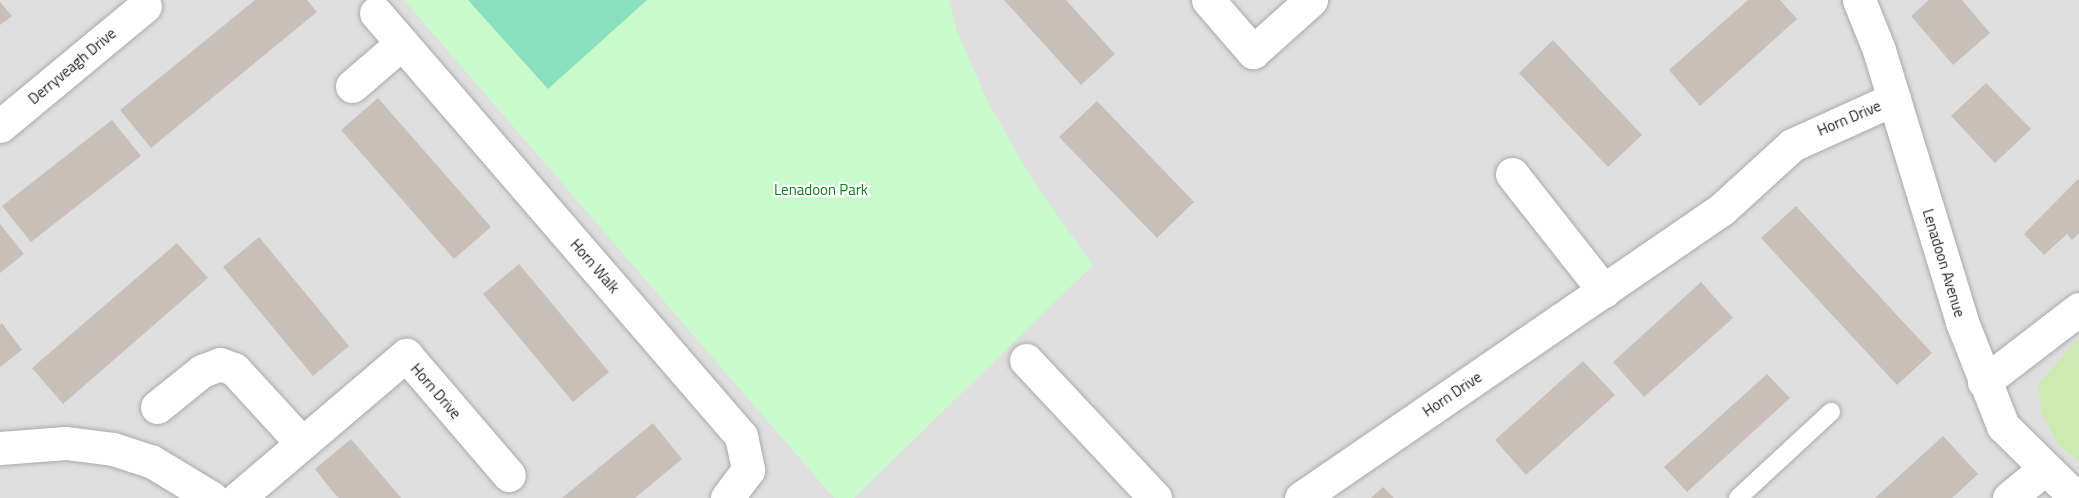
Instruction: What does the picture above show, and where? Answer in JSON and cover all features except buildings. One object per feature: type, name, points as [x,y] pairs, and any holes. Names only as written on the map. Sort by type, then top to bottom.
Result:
[{"type":"street","points":[[1208,0],[1253,52],[1311,0]]},
{"type":"street","name":"Lenadoon Avenue","points":[[1858,0],[1894,99],[1984,382],[2003,426],[2043,470],[2076,498]]},
{"type":"street","name":"Derryveagh Drive","points":[[0,126],[146,2]]},
{"type":"street","name":"Horn Walk","points":[[376,13],[741,436],[748,470],[727,498]]},
{"type":"street","points":[[352,86],[402,43]]},
{"type":"street","name":"Horn Drive","points":[[1302,498],[1722,209],[1792,145],[1894,99]]},
{"type":"street","points":[[1512,174],[1604,291]]},
{"type":"street","points":[[1984,382],[2079,309]]},
{"type":"street","name":"Horn Drive","points":[[238,498],[300,441],[406,355],[509,475]]},
{"type":"street","points":[[1026,360],[1155,498]]},
{"type":"street","points":[[157,406],[202,370],[220,364],[234,369],[300,441]]},
{"type":"street","points":[[0,448],[66,442],[113,449],[151,461],[212,498]]},
{"type":"street","points":[[2009,498],[2043,470]]},
{"type":"lane","points":[[1738,498],[1831,411]]},
{"type":"shaded area","points":[[0,0],[2079,0],[2079,498],[0,498]]},
{"type":"green space","name":"Lenadoon Park","points":[[404,0],[949,0],[957,32],[989,104],[1033,181],[1093,265],[854,498],[834,498]]},
{"type":"green space","points":[[468,0],[647,0],[548,89]]},
{"type":"green space","points":[[2079,338],[2079,461],[2059,446],[2041,412],[2038,384]]}]
